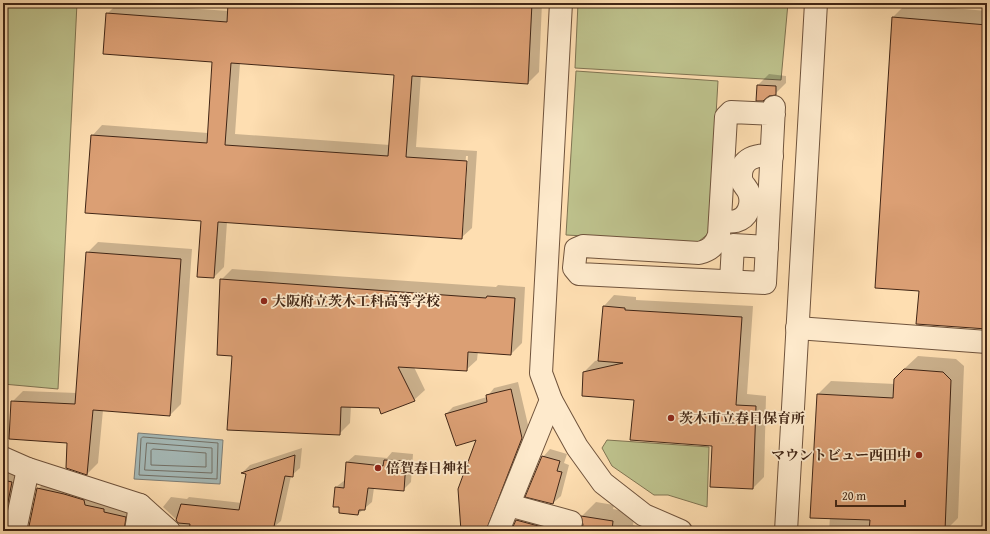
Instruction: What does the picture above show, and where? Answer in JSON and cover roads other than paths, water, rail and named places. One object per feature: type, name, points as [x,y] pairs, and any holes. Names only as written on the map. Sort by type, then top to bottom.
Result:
[{"type":"street","points":[[562,3],[541,373],[551,400],[577,447],[603,484],[642,523],[681,531]]},
{"type":"street","points":[[786,531],[816,3]]},
{"type":"street","points":[[548,270],[579,274],[765,283],[774,111],[731,112],[726,117],[720,221],[716,242],[710,250],[698,253],[583,246],[576,249],[574,268],[579,274]]},
{"type":"street","points":[[720,221],[736,221],[745,216],[749,209],[749,192],[743,185],[741,177],[747,160],[762,155],[772,156]]},
{"type":"street","points":[[731,281],[733,245],[767,247]]},
{"type":"street","points":[[698,253],[698,280]]},
{"type":"street","points":[[797,328],[987,342]]},
{"type":"street","points":[[498,531],[551,400]]},
{"type":"street","points":[[3,458],[28,469],[140,506],[169,531]]},
{"type":"street","points":[[15,531],[28,469]]},
{"type":"street","points":[[509,505],[571,522]]},
{"type":"street","points":[[136,531],[140,506]]},
{"type":"water","points":[[138,433],[223,440],[220,484],[134,479]]},
{"type":"place","name":"大阪府立茨木工科高等学校","points":[[264,301]]},
{"type":"place","name":"茨木市立春日保育所","points":[[671,418]]},
{"type":"place","name":"マウントビュー西田中","points":[[919,455]]},
{"type":"place","name":"倍賀春日神社","points":[[378,468]]}]
